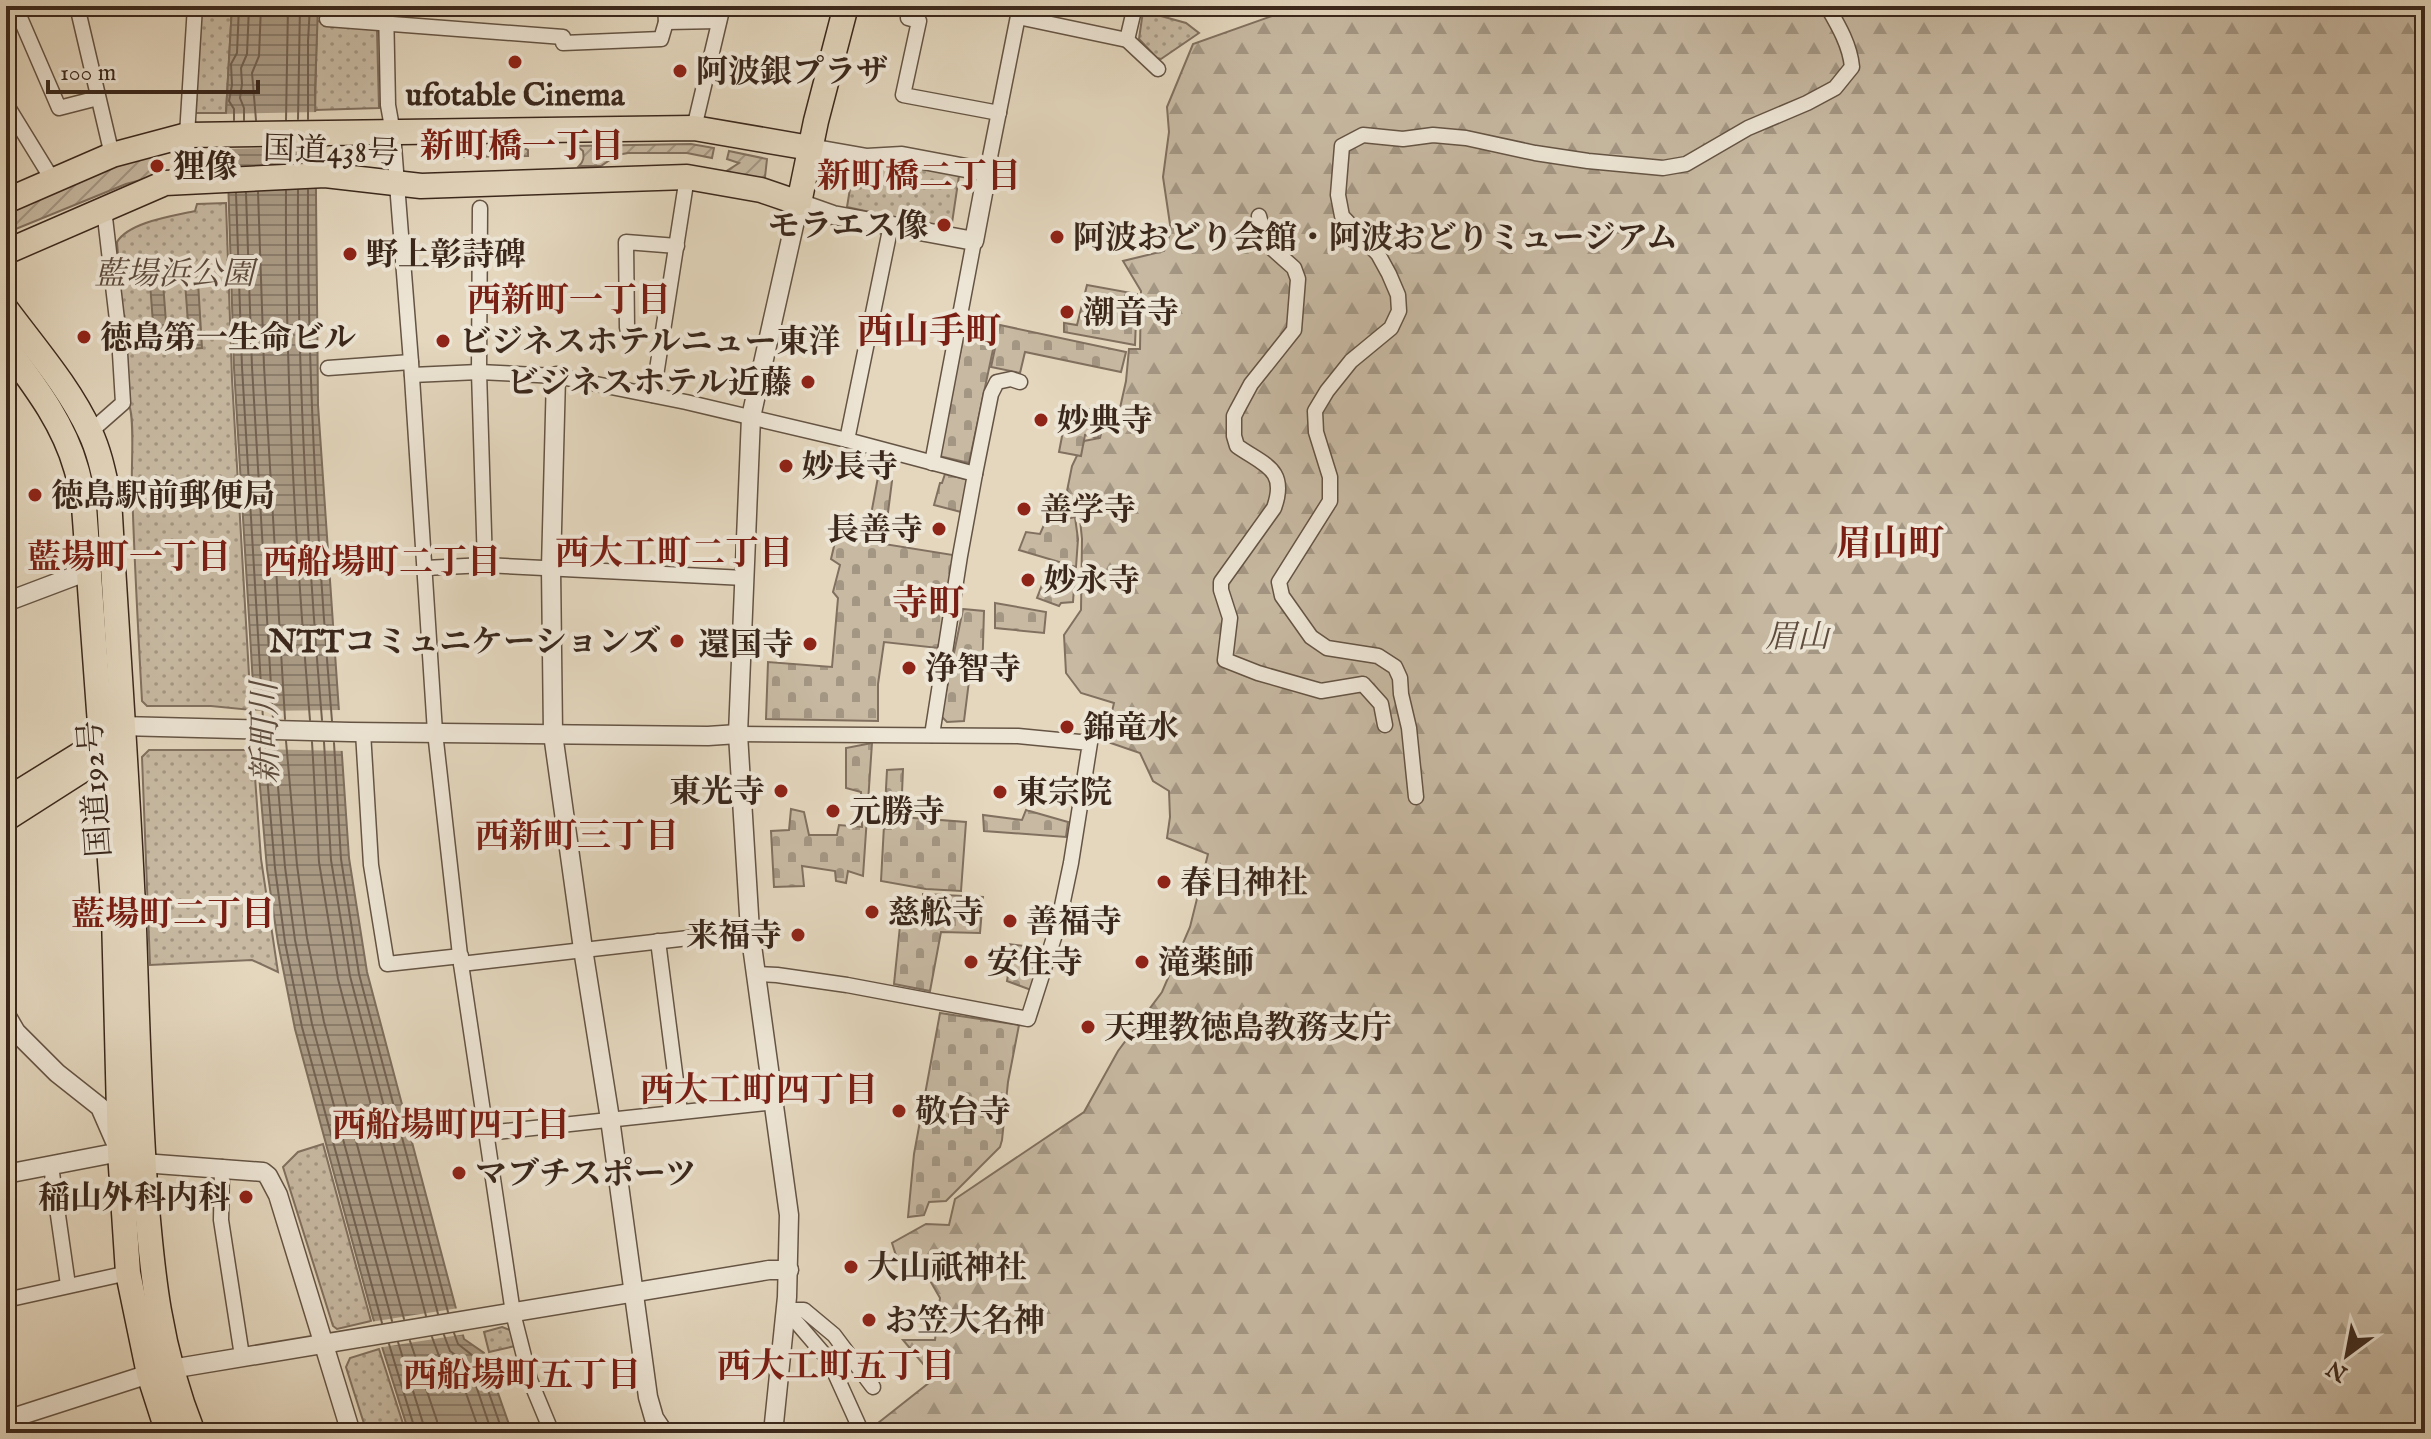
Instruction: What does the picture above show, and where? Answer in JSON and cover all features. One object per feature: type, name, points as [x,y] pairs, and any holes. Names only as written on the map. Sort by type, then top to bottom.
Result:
[{"type":"highway","points":[[799,203],[846,6]]},
{"type":"highway","name":"国道438号","points":[[6,201],[112,155],[199,135],[694,128],[810,148]]},
{"type":"highway","name":"国道438号","points":[[6,252],[165,183],[325,175],[421,186],[687,177],[761,190],[799,203]]},
{"type":"highway","name":"国道192号","points":[[6,309],[68,394],[90,432],[109,498],[130,856],[143,1163],[168,1433]]},
{"type":"highway","name":"国道192号","points":[[6,347],[45,400],[63,432],[76,468],[84,506],[114,915],[120,1152],[128,1273],[160,1371],[193,1433]]},
{"type":"main road","points":[[6,820],[101,750],[121,726]]},
{"type":"main road","points":[[6,799],[101,750]]},
{"type":"street","points":[[15,6],[59,108],[98,98]]},
{"type":"street","points":[[77,6],[112,155]]},
{"type":"street","points":[[195,6],[198,181]]},
{"type":"street","points":[[386,6],[388,105],[393,133],[412,369],[435,732],[461,960],[513,1313],[530,1380],[552,1433]]},
{"type":"street","points":[[327,19],[563,40],[661,39],[666,22],[665,6]]},
{"type":"street","points":[[911,6],[908,18],[919,21],[903,95],[999,113]]},
{"type":"street","points":[[1127,40],[1135,6]]},
{"type":"street","points":[[1416,797],[1409,728],[1400,678],[1395,667],[1378,656],[1327,648],[1311,637],[1282,596],[1279,582],[1330,501],[1330,477],[1316,432],[1315,411],[1351,361],[1391,328],[1399,311],[1398,295],[1378,254],[1342,216],[1338,195],[1342,146],[1363,135],[1403,139],[1433,135],[1466,138],[1588,161],[1663,168],[1686,164],[1748,128],[1835,88],[1852,67],[1851,56],[1827,6]]},
{"type":"street","points":[[932,463],[1019,11],[1127,40],[1158,69]]},
{"type":"street","points":[[666,22],[721,14],[694,128]]},
{"type":"street","points":[[6,104],[52,179]]},
{"type":"street","points":[[810,148],[867,158],[902,156],[987,172]]},
{"type":"street","points":[[653,395],[687,177]]},
{"type":"street","points":[[773,1433],[789,1270],[789,1215],[750,931],[738,734],[751,417],[799,203],[833,215],[974,241]]},
{"type":"street","points":[[480,208],[479,372],[485,565]]},
{"type":"street","points":[[90,432],[123,403],[119,337],[104,209]]},
{"type":"street","points":[[1259,216],[1266,243],[1294,268],[1298,279],[1294,330],[1251,384],[1234,416],[1237,446],[1271,467],[1279,481],[1279,495],[1267,519],[1221,582],[1230,618],[1225,660],[1321,691],[1363,684],[1381,704],[1385,725]]},
{"type":"street","points":[[847,440],[891,225]]},
{"type":"street","points":[[627,328],[626,242],[677,246]]},
{"type":"street","points":[[328,368],[556,376],[751,417],[975,474]]},
{"type":"street","points":[[556,376],[551,568],[553,734],[648,1397],[654,1418],[664,1433]]},
{"type":"street","points":[[932,735],[960,556],[991,394],[997,382],[1011,379],[1020,382]]},
{"type":"street","points":[[425,568],[485,565],[745,578]]},
{"type":"street","points":[[6,602],[88,571]]},
{"type":"street","points":[[121,726],[708,736],[1018,736],[1090,743],[1058,925],[1028,1019],[847,985],[757,974]]},
{"type":"street","points":[[356,732],[371,865],[387,964],[583,949],[750,931]]},
{"type":"street","points":[[658,941],[680,1112]]},
{"type":"street","points":[[6,1015],[16,1032],[57,1073],[100,1107],[120,1152]]},
{"type":"street","points":[[487,1133],[775,1102]]},
{"type":"street","points":[[6,1174],[120,1152],[143,1163],[263,1172],[273,1184],[351,1433]]},
{"type":"street","points":[[51,1166],[68,1285]]},
{"type":"street","points":[[222,1167],[221,1220],[242,1356]]},
{"type":"street","points":[[6,1420],[160,1371],[769,1270],[789,1270]]},
{"type":"street","points":[[6,1300],[128,1273]]},
{"type":"street","points":[[786,1310],[804,1310],[834,1335],[873,1387]]},
{"type":"street","points":[[786,1310],[829,1360],[862,1433]]},
{"type":"green space","points":[[198,6],[232,6],[226,113],[196,113]]},
{"type":"green space","name":"眉山","points":[[1300,6],[2425,6],[2425,1433],[876,1433],[878,1423],[935,1378],[903,1340],[935,1340],[940,1298],[928,1277],[899,1265],[892,1243],[926,1224],[949,1225],[955,1199],[1084,1112],[1118,1051],[1162,992],[1190,927],[1208,854],[1167,838],[1169,791],[1153,781],[1140,753],[1105,741],[1114,703],[1081,693],[1066,673],[1064,635],[1081,610],[1082,539],[1079,510],[1067,491],[1072,466],[1084,441],[1100,438],[1104,422],[1118,417],[1129,349],[1140,349],[1141,291],[1123,261],[1164,251],[1171,231],[1163,177],[1169,132],[1167,107],[1193,44]]},
{"type":"green space","points":[[1143,11],[1186,23],[1199,33],[1161,59],[1157,58],[1139,39]]},
{"type":"green space","points":[[317,21],[377,30],[379,108],[315,110]]},
{"type":"green space","points":[[691,144],[714,148],[712,158],[687,153],[628,153],[617,155],[601,166],[579,166],[583,161],[583,151],[577,146]]},
{"type":"green space","points":[[461,149],[528,150],[528,156],[461,157]]},
{"type":"green space","points":[[729,151],[767,159],[765,177],[725,172],[739,163],[727,159]]},
{"type":"green space","points":[[156,153],[156,176],[126,184],[6,233],[6,212],[129,160]]},
{"type":"green space","points":[[903,162],[951,170],[959,176],[952,223],[942,228],[847,207],[854,164],[885,166]]},
{"type":"green space","name":"藍場浜公園","points":[[226,203],[232,379],[251,710],[211,706],[147,706],[142,701],[132,421],[117,242],[131,229],[195,211],[197,204]]},
{"type":"green space","points":[[1087,285],[1137,294],[1135,345],[1064,332],[1064,323],[1077,325]]},
{"type":"green space","points":[[967,319],[998,326],[969,463],[939,456]]},
{"type":"green space","points":[[1000,325],[1126,352],[1121,372],[1025,352],[1020,373],[991,367]]},
{"type":"green space","points":[[1068,405],[1104,412],[1098,438],[1085,435],[1081,456],[1059,452]]},
{"type":"green space","points":[[945,474],[969,480],[961,512],[934,505]]},
{"type":"green space","points":[[878,477],[892,481],[884,544],[953,555],[950,592],[938,648],[884,642],[878,684],[878,721],[766,719],[768,662],[832,667],[838,598],[833,592],[840,565],[831,559],[839,525],[868,531]]},
{"type":"green space","points":[[1048,516],[1062,520],[1075,517],[1078,539],[1076,567],[1019,550],[1026,532],[1040,534]]},
{"type":"green space","points":[[1050,564],[1075,574],[1073,602],[1059,606],[1037,598]]},
{"type":"green space","points":[[995,603],[1046,612],[1044,633],[995,628]]},
{"type":"green space","points":[[963,609],[984,611],[982,678],[969,681],[964,721],[947,722],[941,716]]},
{"type":"green space","points":[[872,743],[863,876],[848,871],[846,883],[836,881],[835,871],[802,866],[804,886],[774,887],[771,831],[789,830],[791,809],[804,812],[809,835],[837,835],[839,825],[862,827],[861,792],[846,788],[846,748]]},
{"type":"green space","points":[[149,750],[253,750],[261,859],[278,972],[252,960],[150,965],[142,757]]},
{"type":"green space","points":[[903,769],[901,817],[966,822],[961,891],[881,881],[887,770]]},
{"type":"green space","points":[[1026,810],[1068,822],[1066,837],[984,831],[983,815],[1022,820]]},
{"type":"green space","points":[[923,894],[983,897],[980,933],[941,932],[930,991],[894,984],[900,926],[921,921]]},
{"type":"green space","points":[[1008,944],[1043,948],[1031,990],[1007,981],[1010,962],[1006,960]]},
{"type":"green space","points":[[940,1013],[1019,1025],[1008,1082],[1002,1140],[1000,1147],[946,1201],[929,1202],[924,1215],[908,1217],[914,1154]]},
{"type":"green space","points":[[323,1144],[371,1321],[337,1329],[333,1326],[283,1167],[298,1152]]},
{"type":"green space","points":[[502,1327],[510,1330],[515,1346],[489,1352],[484,1332]]},
{"type":"green space","points":[[379,1349],[406,1433],[367,1433],[346,1367],[350,1358]]},
{"type":"water","name":"新町川","points":[[232,6],[318,6],[315,90],[318,405],[349,858],[367,972],[464,1339],[484,1353],[512,1433],[409,1433],[373,1318],[295,1029],[278,943],[267,869],[257,751],[234,368],[226,113]]},
{"type":"water","points":[[185,282],[198,282],[202,348],[190,349]]},
{"type":"water","points":[[150,283],[163,283],[168,349],[155,350]]},
{"type":"pier","points":[[320,112],[320,147],[223,149],[222,114]]},
{"type":"pier","points":[[343,710],[347,751],[253,749],[250,711]]},
{"type":"pier","points":[[459,1308],[466,1334],[377,1348],[370,1322]]},
{"type":"place","name":"ufotable Cinema","points":[[515,62]]},
{"type":"place","name":"阿波銀プラザ","points":[[680,71]]},
{"type":"place","name":"狸像","points":[[157,166]]},
{"type":"place","name":"モラエス像","points":[[944,225]]},
{"type":"place","name":"阿波おどり会館・阿波おどりミュージアム","points":[[1057,237]]},
{"type":"place","name":"野上彰詩碑","points":[[350,254]]},
{"type":"place","name":"潮音寺","points":[[1067,312]]},
{"type":"place","name":"徳島第一生命ビル","points":[[84,337]]},
{"type":"place","name":"ビジネスホテルニュー東洋","points":[[443,341]]},
{"type":"place","name":"ビジネスホテル近藤","points":[[808,382]]},
{"type":"place","name":"妙典寺","points":[[1041,420]]},
{"type":"place","name":"妙長寺","points":[[786,466]]},
{"type":"place","name":"徳島駅前郵便局","points":[[35,495]]},
{"type":"place","name":"善学寺","points":[[1024,509]]},
{"type":"place","name":"長善寺","points":[[939,529]]},
{"type":"place","name":"妙永寺","points":[[1028,580]]},
{"type":"place","name":"NTTコミュニケーションズ","points":[[677,641]]},
{"type":"place","name":"還国寺","points":[[810,644]]},
{"type":"place","name":"浄智寺","points":[[909,668]]},
{"type":"place","name":"錦竜水","points":[[1067,727]]},
{"type":"place","name":"東光寺","points":[[781,791]]},
{"type":"place","name":"東宗院","points":[[1000,792]]},
{"type":"place","name":"元勝寺","points":[[833,811]]},
{"type":"place","name":"春日神社","points":[[1164,882]]},
{"type":"place","name":"慈舩寺","points":[[872,912]]},
{"type":"place","name":"善福寺","points":[[1010,921]]},
{"type":"place","name":"来福寺","points":[[798,935]]},
{"type":"place","name":"安住寺","points":[[971,962]]},
{"type":"place","name":"滝薬師","points":[[1142,962]]},
{"type":"place","name":"天理教徳島教務支庁","points":[[1088,1027]]},
{"type":"place","name":"敬台寺","points":[[899,1111]]},
{"type":"place","name":"マブチスポーツ","points":[[459,1173]]},
{"type":"place","name":"稲山外科内科","points":[[246,1197]]},
{"type":"place","name":"大山祇神社","points":[[851,1267]]},
{"type":"place","name":"お笠大名神","points":[[869,1320]]},
{"type":"district","name":"新町橋一丁目","points":[[522,145]]},
{"type":"district","name":"新町橋二丁目","points":[[919,175]]},
{"type":"district","name":"西新町一丁目","points":[[569,299]]},
{"type":"district","name":"西山手町","points":[[929,330]]},
{"type":"district","name":"眉山町","points":[[1890,542]]},
{"type":"district","name":"西大工町二丁目","points":[[674,552]]},
{"type":"district","name":"藍場町一丁目","points":[[129,556]]},
{"type":"district","name":"西船場町二丁目","points":[[382,561]]},
{"type":"district","name":"寺町","points":[[928,602]]},
{"type":"district","name":"西新町三丁目","points":[[577,835]]},
{"type":"district","name":"藍場町二丁目","points":[[173,913]]},
{"type":"district","name":"西大工町四丁目","points":[[759,1089]]},
{"type":"district","name":"西船場町四丁目","points":[[451,1124]]},
{"type":"district","name":"西大工町五丁目","points":[[836,1365]]},
{"type":"district","name":"西船場町五丁目","points":[[522,1374]]}]
